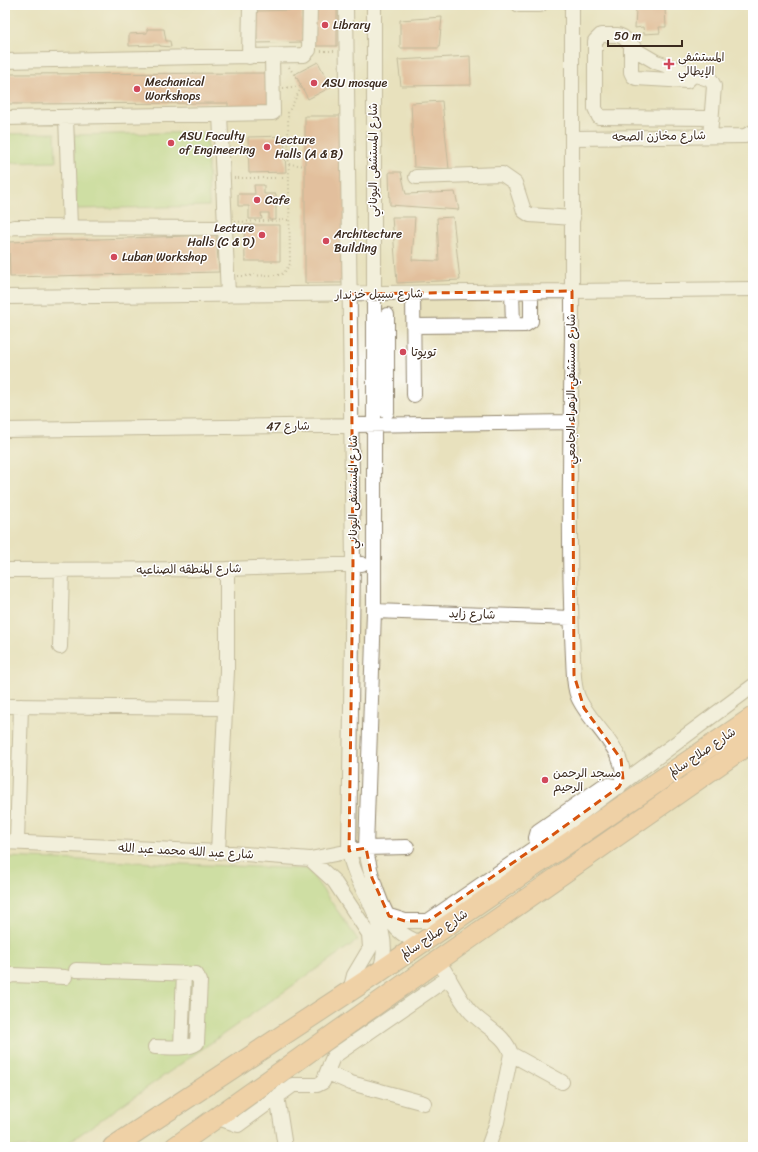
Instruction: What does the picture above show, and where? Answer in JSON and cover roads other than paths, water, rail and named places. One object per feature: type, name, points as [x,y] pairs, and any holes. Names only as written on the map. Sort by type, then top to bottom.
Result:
[{"type":"highway","name":"شارع صلاح سالم","points":[[113,1147],[379,972],[753,717]]},
{"type":"highway","name":"شارع صلاح سالم","points":[[175,1147],[218,1118],[290,1064],[328,1049],[437,961],[753,741]]},
{"type":"street","points":[[249,57],[250,5]]},
{"type":"street","points":[[5,61],[304,55],[308,53],[310,5]]},
{"type":"street","name":"شارع المستشفى اليوناني","points":[[346,5],[351,294],[353,564],[350,851],[354,870],[384,934],[385,953],[379,972]]},
{"type":"street","name":"شارع المستشفى اليوناني","points":[[374,5],[373,294],[380,364],[374,425],[374,611],[366,848],[372,878],[389,916],[397,929],[404,935],[421,943]]},
{"type":"street","points":[[519,5],[540,5]]},
{"type":"street","name":"شارع مستشفي الزهراء الجامعي","points":[[572,5],[574,138],[571,422],[571,618],[574,675],[578,698],[621,759],[624,773],[623,780],[619,786]]},
{"type":"street","points":[[710,136],[712,118],[714,82],[652,60],[618,35],[601,35],[595,41],[595,108],[599,117],[604,119],[712,118]]},
{"type":"street","points":[[631,45],[631,72],[633,76],[640,79],[687,81],[693,75]]},
{"type":"street","points":[[5,118],[273,114],[272,89],[277,56]]},
{"type":"street","points":[[640,79],[642,72],[652,60]]},
{"type":"street","points":[[220,114],[228,295]]},
{"type":"street","points":[[66,117],[70,227]]},
{"type":"street","name":"شارع مخازن الصحه","points":[[574,138],[750,136]]},
{"type":"street","points":[[416,177],[502,174],[515,183],[524,211],[530,215],[573,218]]},
{"type":"street","points":[[5,230],[14,227],[224,225]]},
{"type":"street","name":"شارع سبيل خزندار","points":[[5,297],[753,289]]},
{"type":"street","points":[[512,292],[513,325]]},
{"type":"street","points":[[414,326],[525,324],[531,321],[531,292]]},
{"type":"street","points":[[413,293],[414,395]]},
{"type":"street","points":[[387,315],[380,364],[387,412]]},
{"type":"street","name":"شارع 47","points":[[5,430],[571,422]]},
{"type":"street","name":"شارع المنطقه الصناعيه","points":[[5,570],[227,569],[374,563]]},
{"type":"street","points":[[218,852],[228,632],[227,569]]},
{"type":"street","points":[[60,647],[62,570]]},
{"type":"street","name":"شارع زايد","points":[[374,611],[571,618]]},
{"type":"street","points":[[389,916],[405,921],[428,921],[540,844],[753,686]]},
{"type":"street","points":[[5,706],[224,708]]},
{"type":"street","points":[[11,842],[21,706]]},
{"type":"street","points":[[621,759],[633,763],[652,760]]},
{"type":"street","name":"شارع عبد الله محمد عبد الله","points":[[11,842],[218,852],[310,859],[366,848],[408,847]]},
{"type":"street","points":[[310,859],[334,881],[369,934],[370,948],[354,975],[350,991]]},
{"type":"street","points":[[437,961],[449,977],[468,1010],[483,1021]]},
{"type":"street","points":[[437,961],[437,985]]},
{"type":"street","points":[[437,961],[483,1021],[507,1045],[512,1054],[562,1082]]},
{"type":"street","points":[[5,978],[12,975],[71,973],[196,974],[200,981],[197,1043],[193,1046],[155,1047]]},
{"type":"street","points":[[218,1118],[238,1125],[293,1085],[317,1085],[323,1082],[328,1073],[328,1049],[449,977]]},
{"type":"street","points":[[488,1147],[497,1122],[512,1054]]},
{"type":"street","points":[[290,1064],[302,1084]]},
{"type":"street","points":[[328,1073],[351,1083],[424,1102]]},
{"type":"street","points":[[277,1096],[285,1147]]},
{"type":"place","name":"Library","points":[[325,25]]},
{"type":"place","name":"المستشفى الإيطالي","points":[[669,64]]},
{"type":"place","name":"ASU mosque","points":[[314,83]]},
{"type":"place","name":"Mechanical Workshops","points":[[137,89]]},
{"type":"place","name":"ASU Faculty of Engineering","points":[[171,143]]},
{"type":"place","name":"Lecture Halls (A & B)","points":[[267,147]]},
{"type":"place","name":"Cafe","points":[[257,200]]},
{"type":"place","name":"Lecture Halls (C & D)","points":[[262,235]]},
{"type":"place","name":"Architecture Building","points":[[326,241]]},
{"type":"place","name":"Luban Workshop","points":[[114,257]]},
{"type":"place","name":"تويوتا","points":[[403,352]]},
{"type":"place","name":"مسجد الرحمن الرحيم","points":[[545,780]]}]
